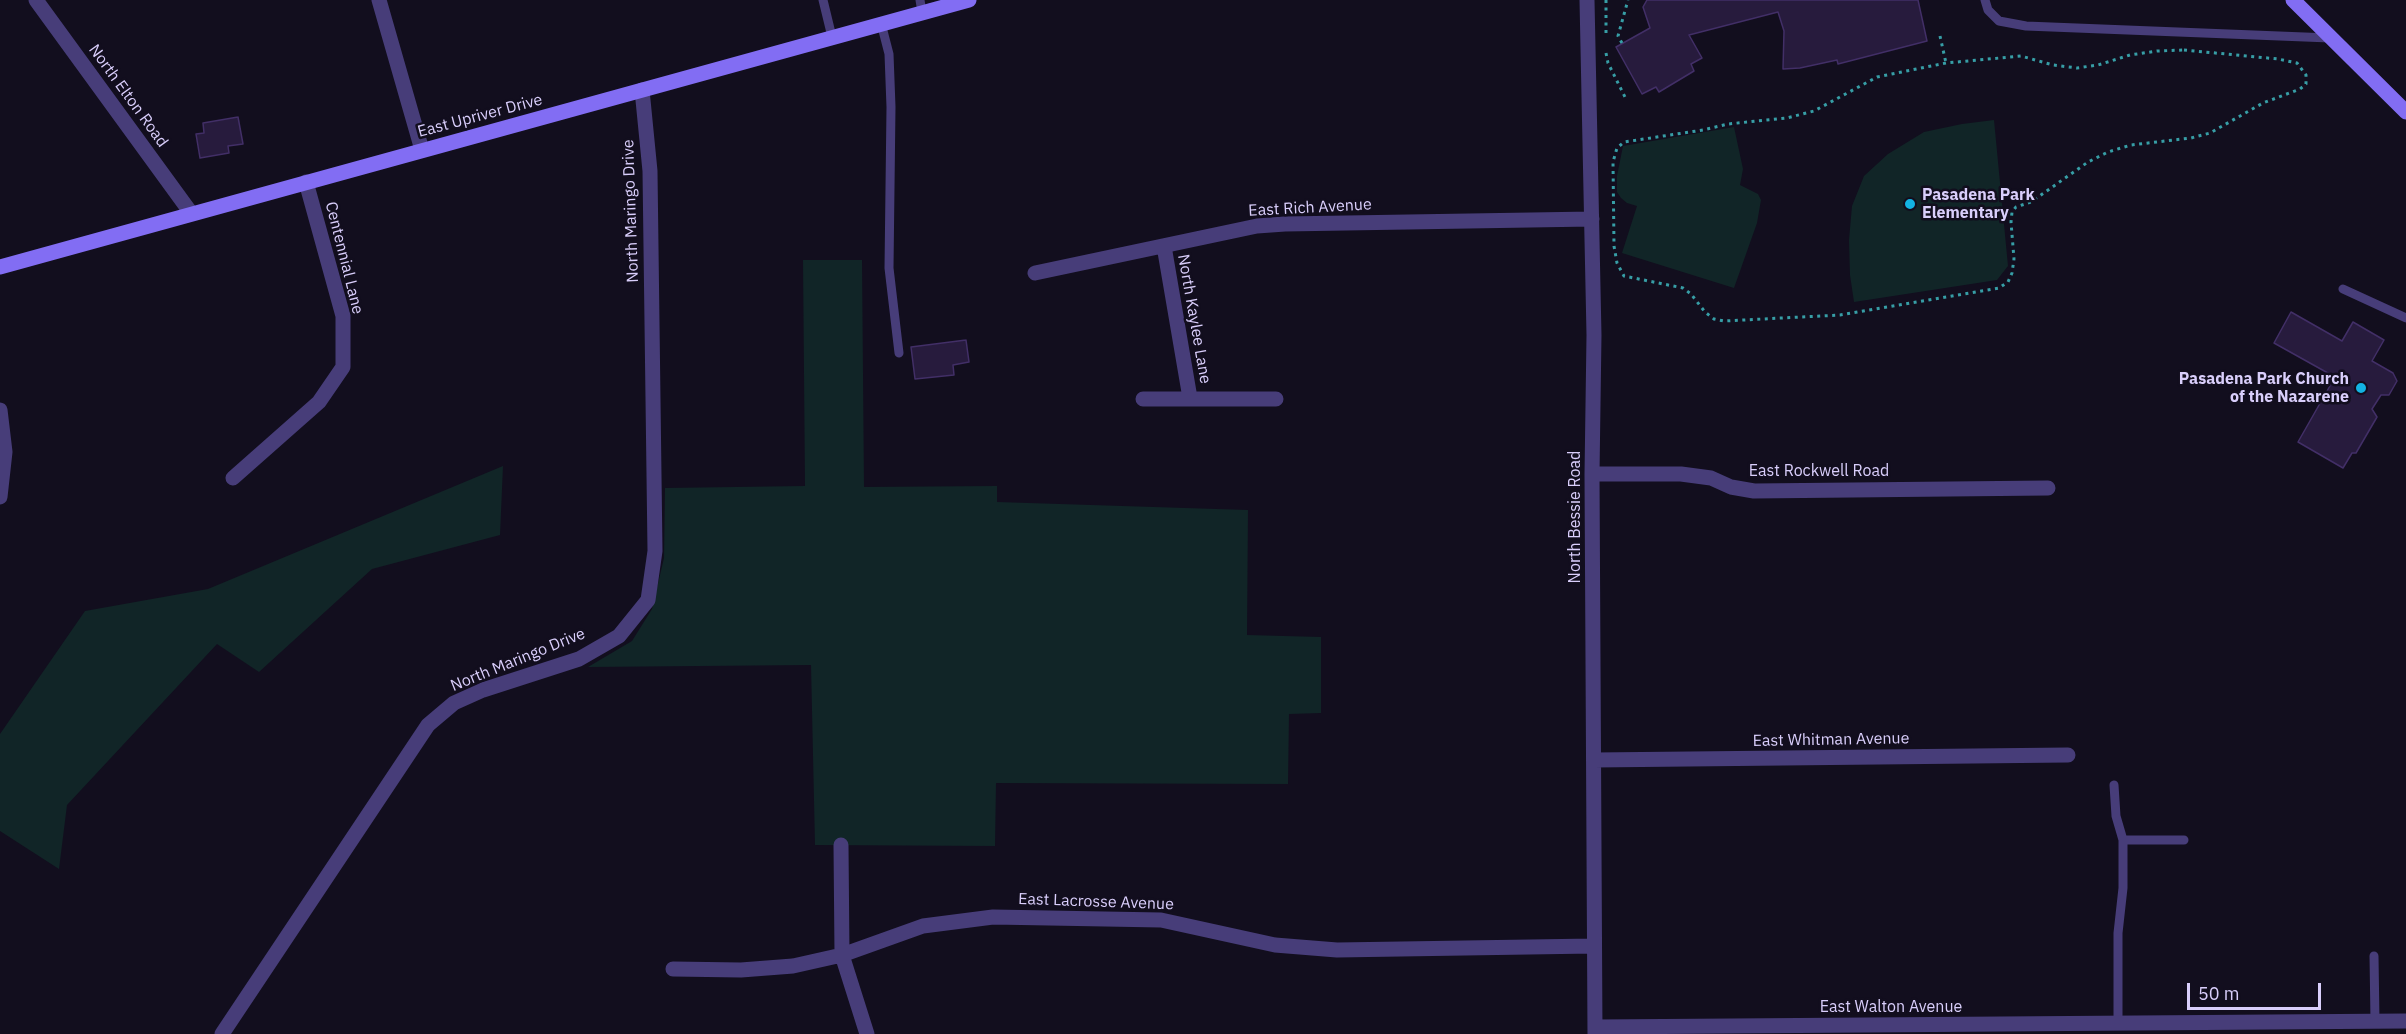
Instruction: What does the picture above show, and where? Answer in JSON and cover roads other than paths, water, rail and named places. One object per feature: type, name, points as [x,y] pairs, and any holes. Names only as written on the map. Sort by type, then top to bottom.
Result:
[{"type":"main road","name":"East Upriver Drive","points":[[0,267],[832,37],[881,23],[921,6],[969,0]]},
{"type":"main road","points":[[2293,0],[2406,112]]},
{"type":"street","name":"North Elton Road","points":[[36,0],[191,213]]},
{"type":"street","points":[[379,0],[422,150]]},
{"type":"street","name":"North Bessie Road","points":[[1587,0],[1594,335],[1592,474],[1595,1031]]},
{"type":"street","name":"North Maringo Drive","points":[[222,1034],[428,725],[454,703],[483,690],[579,659],[619,636],[648,600],[654,551],[651,171],[642,90]]},
{"type":"street","name":"Centennial Lane","points":[[233,478],[319,402],[343,367],[343,315],[306,182]]},
{"type":"street","name":"East Rich Avenue","points":[[1035,273],[1257,226],[1592,219]]},
{"type":"street","name":"North Kaylee Lane","points":[[1164,246],[1190,398]]},
{"type":"street","name":"North Kaylee Lane","points":[[1143,399],[1276,399]]},
{"type":"street","points":[[0,410],[5,452],[0,497]]},
{"type":"street","name":"East Rockwell Road","points":[[1592,474],[1681,474],[1711,478],[1731,487],[1754,491],[2048,488]]},
{"type":"street","name":"East Whitman Avenue","points":[[1594,760],[2068,755]]},
{"type":"street","points":[[841,845],[842,956],[867,1034]]},
{"type":"street","name":"East Lacrosse Avenue","points":[[673,969],[741,970],[793,966],[842,956],[923,926],[993,916],[1161,920],[1275,945],[1337,950],[1593,946]]},
{"type":"street","name":"East Walton Avenue","points":[[1595,1031],[1972,1029],[2118,1023],[2406,1021]]},
{"type":"lane","points":[[823,0],[832,37]]},
{"type":"lane","points":[[1986,0],[1988,10],[1999,21],[2026,26],[2331,38]]},
{"type":"lane","points":[[881,23],[889,54],[891,107],[889,268],[899,353]]},
{"type":"lane","points":[[2343,289],[2406,318]]},
{"type":"lane","points":[[2114,785],[2116,816],[2123,840],[2123,888],[2118,933],[2118,1023]]},
{"type":"lane","points":[[2123,840],[2184,840]]},
{"type":"lane","points":[[2374,956],[2375,1021]]},
{"type":"place","name":"Pasadena Park Elementary","points":[[1910,204]]},
{"type":"place","name":"Pasadena Park Church of the Nazarene","points":[[2361,388]]}]
